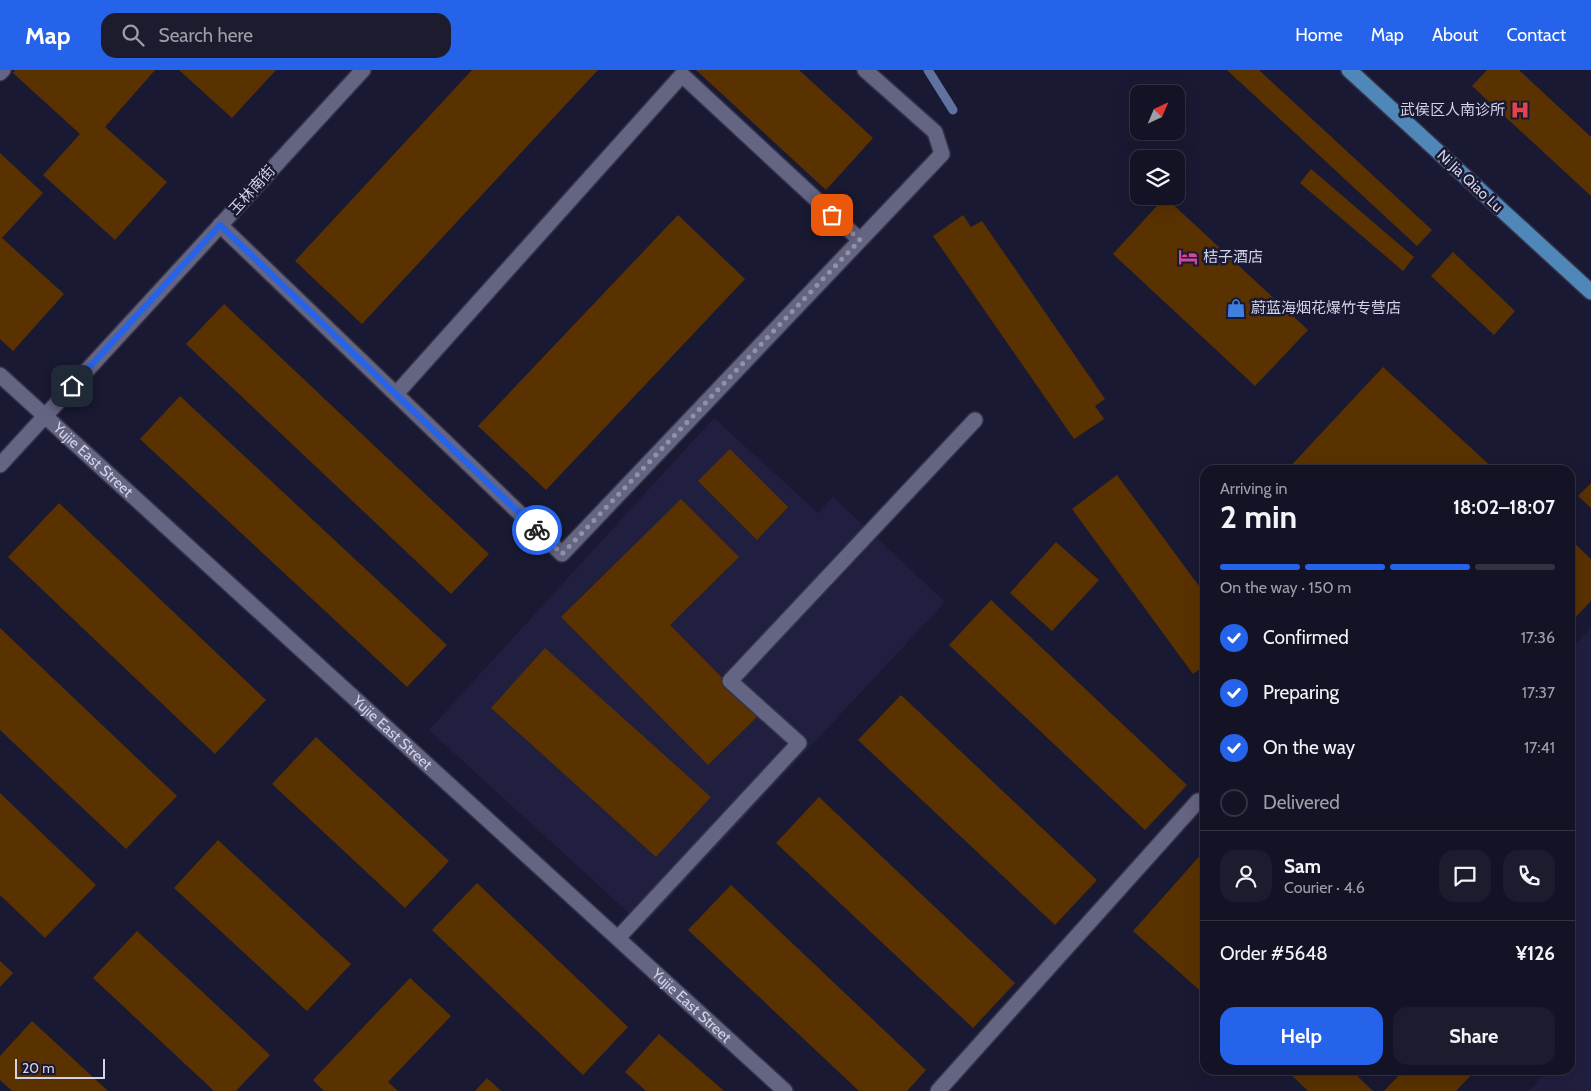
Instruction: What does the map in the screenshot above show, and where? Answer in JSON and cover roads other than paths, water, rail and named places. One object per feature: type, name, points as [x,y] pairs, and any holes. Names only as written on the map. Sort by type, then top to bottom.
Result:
[{"type":"main road","name":"Ni Jia Qiao Lu","points":[[1349,70],[1591,292]]},
{"type":"street","points":[[0,73],[3,70]]},
{"type":"street","name":"玉林南街","points":[[0,465],[362,70]]},
{"type":"street","points":[[220,225],[562,554],[942,154],[935,132],[866,70]]},
{"type":"street","points":[[396,394],[682,75],[860,240]]},
{"type":"street","name":"Yujie East Street","points":[[0,375],[785,1091]]},
{"type":"street","points":[[618,938],[800,742],[730,681],[975,420]]},
{"type":"street","points":[[938,1091],[1198,802]]},
{"type":"waterway","points":[[928,70],[953,110]]},
{"type":"place","name":"武侯区人南诊所","points":[[1520,110]]},
{"type":"place","name":"桔子酒店","points":[[1188,257]]},
{"type":"place","name":"蔚蓝海烟花爆竹专营店","points":[[1236,308]]}]
